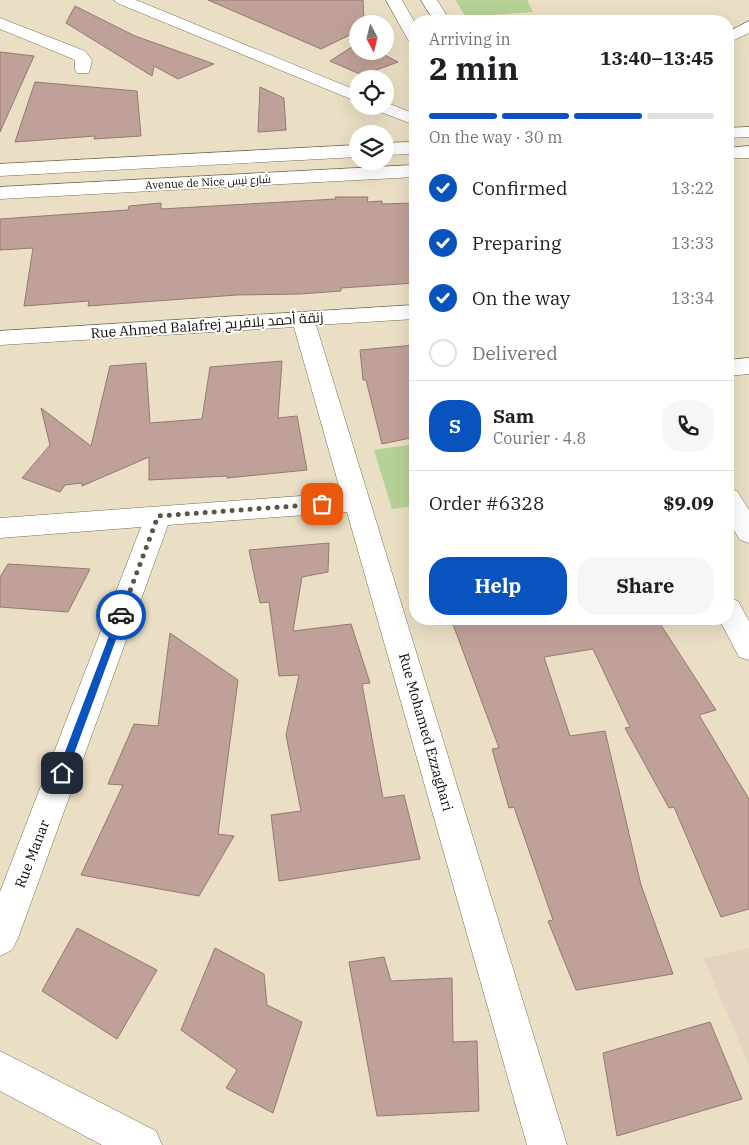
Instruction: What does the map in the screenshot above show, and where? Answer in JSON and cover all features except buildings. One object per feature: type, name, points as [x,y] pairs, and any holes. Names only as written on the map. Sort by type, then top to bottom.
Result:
[{"type":"street","points":[[122,0],[349,93]]},
{"type":"street","points":[[394,0],[409,27]]},
{"type":"street","points":[[429,0],[438,15]]},
{"type":"street","points":[[0,23],[79,56],[84,60],[83,69]]},
{"type":"street","points":[[734,35],[749,26]]},
{"type":"street","points":[[394,111],[409,118]]},
{"type":"street","points":[[734,133],[749,132]]},
{"type":"street","points":[[394,149],[409,148]]},
{"type":"street","name":"Avenue de Nice شارع نيس","points":[[0,170],[349,151]]},
{"type":"street","points":[[734,153],[749,152]]},
{"type":"street","name":"Avenue de Nice شارع نيس","points":[[0,193],[409,171]]},
{"type":"street","name":"Rue Ahmed Balafrej زنقة أحمد بلافريج","points":[[0,338],[409,312]]},
{"type":"street","name":"Rue Mohamed Ezzaghari","points":[[303,319],[547,1145]]},
{"type":"street","points":[[734,367],[749,366]]},
{"type":"street","points":[[0,528],[358,501]]},
{"type":"street","points":[[734,508],[749,534]]},
{"type":"street","name":"Rue Manar","points":[[0,938],[158,516]]},
{"type":"street","points":[[734,620],[749,648]]},
{"type":"street","points":[[0,1070],[142,1145]]},
{"type":"shaded area","points":[[749,948],[749,1065],[704,959]]},
{"type":"green space","points":[[455,0],[527,0],[533,12],[493,15],[465,15]]},
{"type":"green space","points":[[409,445],[409,507],[392,509],[374,450]]},
{"type":"way so far","points":[[121,615],[158,516],[322,504]]},
{"type":"route","points":[[62,773],[121,615]]}]
